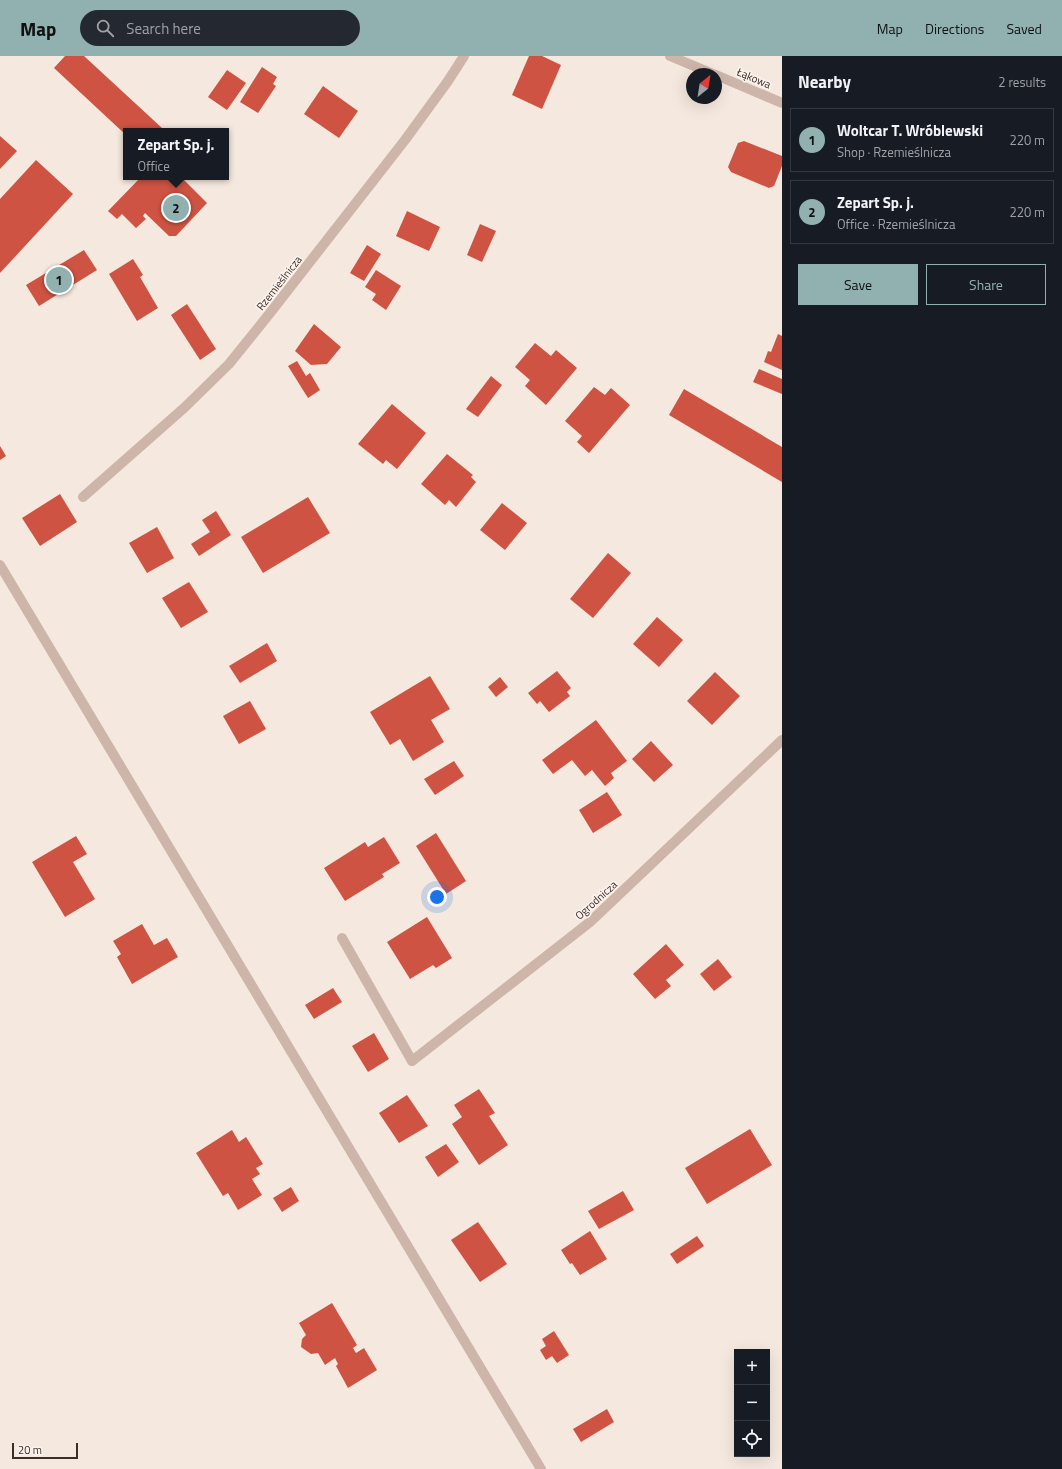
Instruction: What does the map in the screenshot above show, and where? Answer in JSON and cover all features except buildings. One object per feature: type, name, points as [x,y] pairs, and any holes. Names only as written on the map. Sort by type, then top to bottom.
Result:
[{"type":"street","name":"Rzemieślnicza","points":[[83,497],[184,408],[229,364],[405,140],[448,81],[464,56]]},
{"type":"street","points":[[670,56],[699,68]]},
{"type":"street","name":"Łąkowa","points":[[722,78],[782,103]]},
{"type":"street","points":[[0,564],[541,1469]]},
{"type":"street","name":"Ogrodnicza","points":[[342,938],[412,1061],[590,922],[782,740]]},
{"type":"place","name":"Zepart Sp. j.","points":[[176,208]]},
{"type":"place","name":"Woltcar T. Wróblewski","points":[[59,280]]}]
